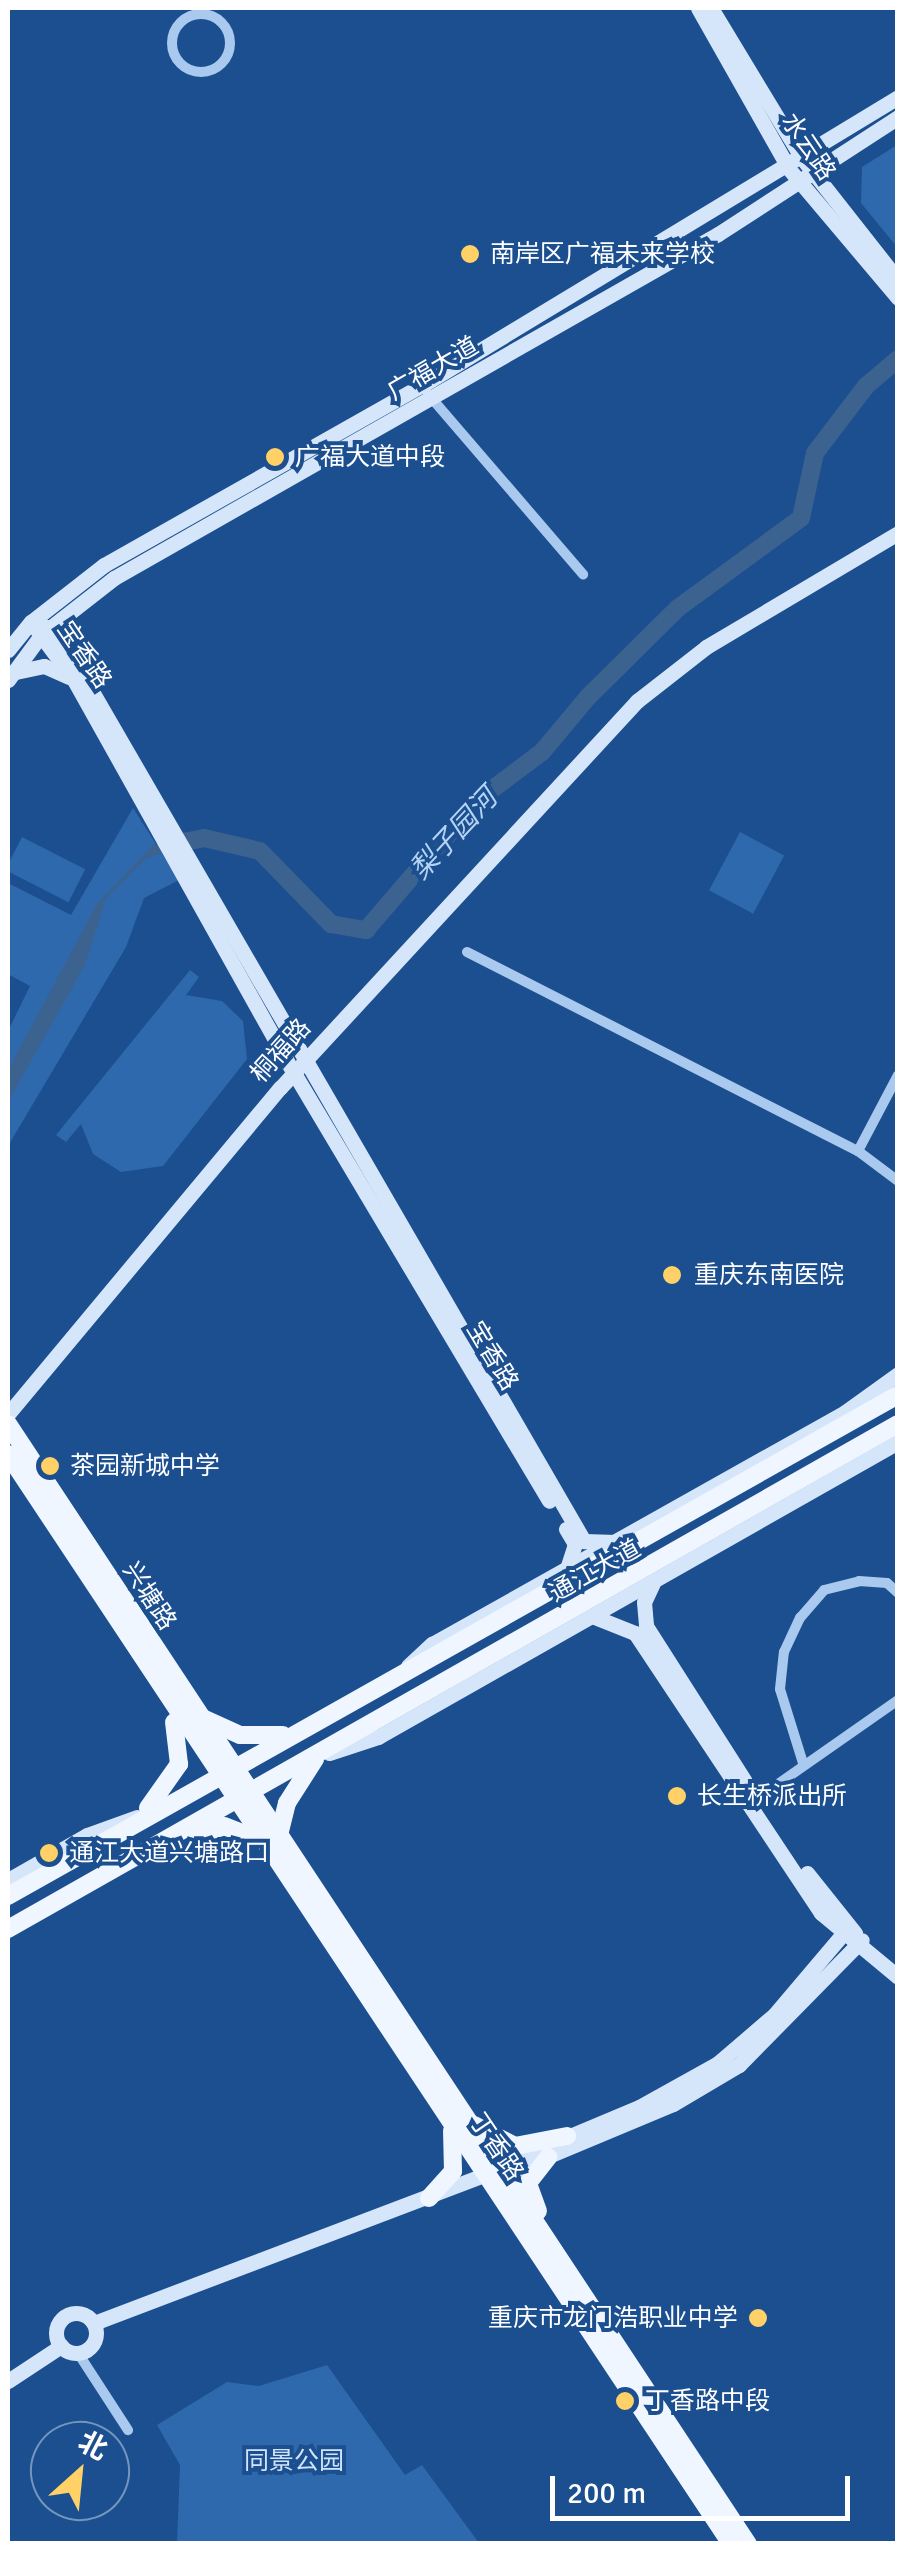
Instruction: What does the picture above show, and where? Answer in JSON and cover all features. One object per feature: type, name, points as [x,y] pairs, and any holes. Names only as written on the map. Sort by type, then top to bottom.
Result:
[{"type":"main road","name":"通江大道","points":[[8,1896],[141,1816],[225,1774],[288,1735],[385,1688],[898,1395]]},
{"type":"main road","name":"兴塘路","points":[[8,1424],[198,1716],[225,1774]]},
{"type":"main road","name":"通江大道","points":[[8,1929],[242,1800],[898,1424]]},
{"type":"main road","name":"兴塘路","points":[[8,1454],[166,1698],[242,1800]]},
{"type":"main road","points":[[141,1816],[172,1782],[182,1754],[166,1698]]},
{"type":"main road","points":[[198,1716],[240,1735],[288,1735]]},
{"type":"main road","points":[[132,1861],[224,1826],[245,1829],[271,1842],[287,1803],[316,1757]]},
{"type":"main road","name":"丁香路","points":[[242,1800],[458,2122],[556,2253],[748,2544]]},
{"type":"main road","points":[[430,2198],[453,2171],[458,2122],[508,2145],[566,2136]]},
{"type":"main road","points":[[548,2156],[534,2169],[528,2190],[556,2253]]},
{"type":"main road","name":"丁香路","points":[[494,2171],[731,2544]]},
{"type":"street","name":"水云路","points":[[698,8],[795,164],[898,298]]},
{"type":"street","name":"水云路","points":[[710,8],[795,164]]},
{"type":"street","points":[[184,12],[205,14],[228,30],[230,49],[212,70],[193,71],[177,60],[172,41],[184,12]]},
{"type":"street","name":"广福大道","points":[[8,650],[114,578],[427,392],[898,97]]},
{"type":"street","name":"广福大道","points":[[427,392],[807,179],[898,117]]},
{"type":"street","name":"水云路","points":[[807,179],[898,280]]},
{"type":"street","points":[[427,392],[583,574]]},
{"type":"street","name":"桐福路","points":[[8,1414],[299,1067],[605,732],[672,672],[898,533]]},
{"type":"street","name":"广福大道","points":[[9,676],[41,628]]},
{"type":"street","name":"宝香路","points":[[41,628],[159,814],[299,1067],[580,1543]]},
{"type":"street","name":"宝香路","points":[[41,628],[159,814]]},
{"type":"street","points":[[9,676],[44,666],[74,680]]},
{"type":"street","points":[[467,952],[858,1151],[898,1181]]},
{"type":"street","points":[[858,1151],[898,1075]]},
{"type":"street","name":"通江大道","points":[[385,1688],[432,1644],[845,1412],[898,1374]]},
{"type":"street","name":"通江大道","points":[[316,1757],[378,1738],[898,1442]]},
{"type":"street","points":[[567,1569],[580,1543],[616,1542]]},
{"type":"street","points":[[803,1763],[780,1689],[784,1652],[800,1618],[824,1590],[859,1581],[887,1583],[898,1593]]},
{"type":"street","points":[[653,1583],[644,1602],[641,1629],[752,1802],[846,1931],[898,1978]]},
{"type":"street","points":[[592,1616],[641,1629]]},
{"type":"street","points":[[752,1802],[898,1700]]},
{"type":"street","name":"通江大道","points":[[8,1880],[87,1835],[141,1816]]},
{"type":"street","name":"通江大道","points":[[8,1940],[75,1892]]},
{"type":"street","points":[[94,2323],[430,2198],[653,2100],[718,2063],[774,2015],[846,1931]]},
{"type":"street","points":[[859,1944],[898,1966]]},
{"type":"street","points":[[494,2171],[548,2156],[646,2118],[739,2065],[859,1944]]},
{"type":"street","points":[[61,2346],[56,2327],[64,2316],[77,2312],[94,2323]]},
{"type":"street","points":[[78,2353],[94,2342],[94,2323]]},
{"type":"street","points":[[61,2346],[78,2353],[122,2421]]},
{"type":"street","points":[[8,2381],[61,2346]]},
{"type":"green space","points":[[897,145],[897,247],[861,203],[862,167]]},
{"type":"green space","points":[[133,808],[179,880],[144,898],[126,947],[8,1146],[8,1031],[30,986],[8,974],[8,883],[71,915]]},
{"type":"green space","points":[[740,832],[784,855],[753,914],[709,890]]},
{"type":"green space","points":[[22,837],[85,869],[68,902],[8,871]]},
{"type":"green space","points":[[190,970],[199,977],[186,995],[222,1001],[243,1021],[247,1059],[163,1166],[121,1172],[93,1154],[81,1124],[66,1142],[56,1135]]},
{"type":"green space","name":"同景公园","points":[[327,2365],[405,2475],[422,2465],[479,2543],[177,2543],[180,2465],[157,2425],[227,2382],[259,2386]]},
{"type":"shaded area","points":[[155,843],[161,853],[145,859],[106,899],[84,967],[8,1102],[8,1070],[97,904]]},
{"type":"waterway","name":"梨子园河","points":[[166,845],[204,838],[260,851],[331,924],[366,930],[478,800],[542,752],[588,697],[678,608],[801,518],[815,453],[866,386],[898,359]]},
{"type":"place","name":"南岸区广福未来学校","points":[[470,254]]},
{"type":"place","name":"广福大道中段","points":[[275,457]]},
{"type":"place","name":"重庆东南医院","points":[[672,1275]]},
{"type":"place","name":"茶园新城中学","points":[[50,1466]]},
{"type":"place","name":"长生桥派出所","points":[[677,1796]]},
{"type":"place","name":"通江大道兴塘路口","points":[[49,1853]]},
{"type":"place","name":"重庆市龙门浩职业中学","points":[[758,2318]]},
{"type":"place","name":"丁香路中段","points":[[625,2401]]}]
